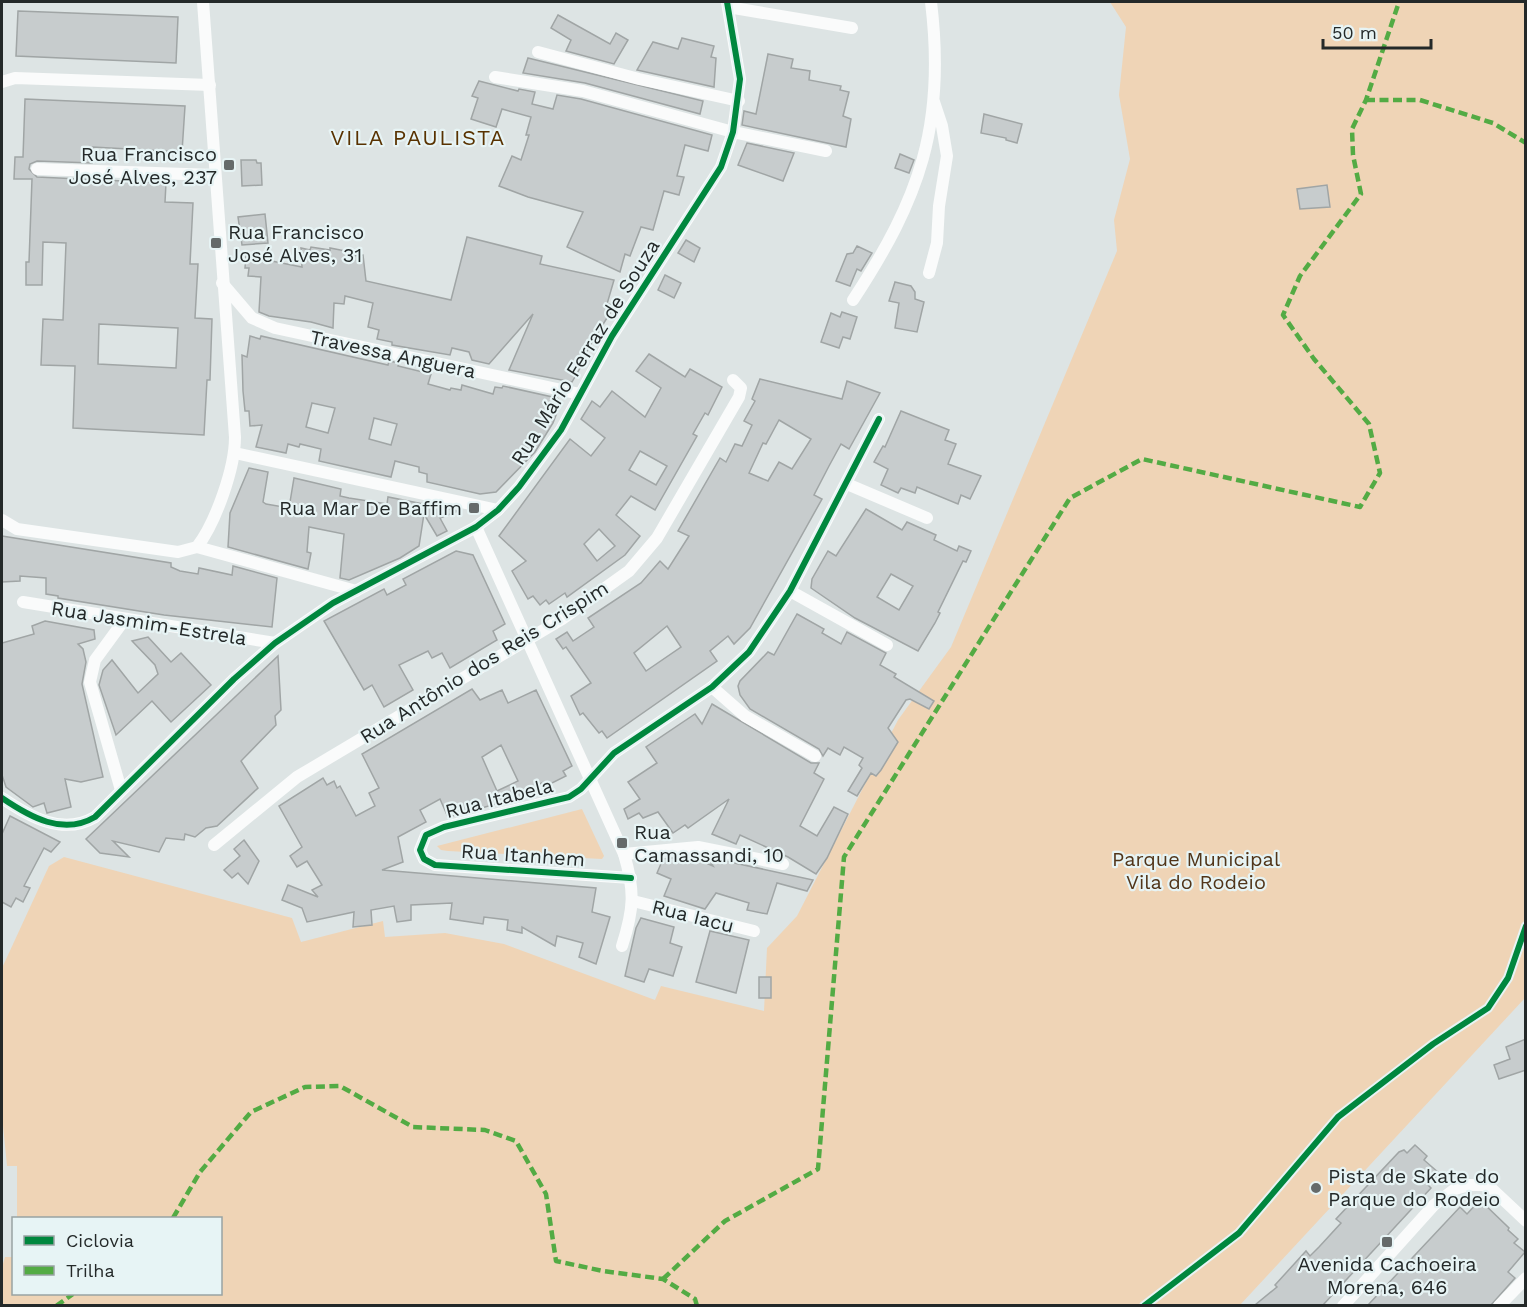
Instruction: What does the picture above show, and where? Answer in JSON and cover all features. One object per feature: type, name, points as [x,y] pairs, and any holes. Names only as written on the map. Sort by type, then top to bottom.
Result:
[{"type":"street","points":[[197,547],[211,522],[235,453],[203,2]]},
{"type":"street","points":[[853,300],[909,204],[925,156],[934,101],[931,2]]},
{"type":"street","points":[[728,4],[852,28]]},
{"type":"street","name":"Rua Mário Ferraz de Souza","points":[[2,798],[42,820],[67,827],[83,824],[95,817],[234,679],[275,643],[356,591],[476,527],[498,510],[545,453],[612,336],[721,167],[733,132],[739,101],[739,63],[728,4]]},
{"type":"street","points":[[538,52],[648,81],[739,101]]},
{"type":"street","points":[[495,76],[583,91],[733,132],[826,151]]},
{"type":"street","points":[[2,82],[15,78],[210,85]]},
{"type":"street","points":[[929,273],[937,243],[939,206],[947,156],[942,126],[934,101]]},
{"type":"street","points":[[37,169],[215,175]]},
{"type":"street","name":"Travessa Anguera","points":[[222,283],[252,318],[275,328],[580,394]]},
{"type":"street","name":"Rua Antônio dos Reis Crispim","points":[[214,845],[297,777],[528,639],[629,571],[643,556],[739,397],[741,388],[733,380]]},
{"type":"street","name":"Rua Itabela","points":[[420,850],[426,836],[444,827],[553,803],[569,797],[590,779],[614,753],[712,687],[749,652],[790,591],[879,418]]},
{"type":"street","points":[[235,453],[498,510]]},
{"type":"street","points":[[847,484],[927,518]]},
{"type":"street","points":[[2,520],[17,529],[168,551],[185,552],[197,547],[356,591]]},
{"type":"street","points":[[476,527],[624,854],[631,878],[633,901],[622,946]]},
{"type":"street","points":[[790,591],[887,645]]},
{"type":"street","name":"Rua Jasmim-Estrela","points":[[24,602],[275,643]]},
{"type":"street","points":[[121,790],[90,682],[95,660],[124,620]]},
{"type":"street","points":[[712,687],[745,716],[815,756]]},
{"type":"street","points":[[624,854],[698,847],[783,864]]},
{"type":"street","name":"Rua Itanhem","points":[[420,850],[424,859],[435,865],[631,878]]},
{"type":"street","name":"Rua Iacu","points":[[633,901],[753,931]]},
{"type":"street","points":[[1343,1305],[1434,1205],[1455,1189],[1476,1185],[1492,1189],[1526,1221]]},
{"type":"street","points":[[1499,1305],[1526,1278]]},
{"type":"green space","name":"Parque Municipal Vila do Rodeio","points":[[1110,2],[1525,2],[1525,998],[1240,1305],[2,1306],[2,1267],[5,1257],[12,1257],[12,1295],[222,1295],[222,1217],[17,1217],[17,1166],[7,1166],[2,1115],[2,968],[49,866],[64,857],[292,918],[301,942],[383,921],[385,937],[445,933],[504,944],[655,1000],[661,986],[764,1011],[767,948],[797,916],[898,720],[951,647],[1117,251],[1114,220],[1130,159],[1119,95],[1126,27]]},
{"type":"green space","points":[[582,809],[604,856],[602,859],[448,851],[441,850],[437,846]]},
{"type":"building","points":[[18,11],[178,17],[176,63],[16,56]]},
{"type":"building","points":[[558,15],[610,44],[616,33],[628,40],[614,64],[566,51],[571,40],[551,28]]},
{"type":"building","points":[[682,38],[714,46],[711,57],[716,58],[714,87],[637,70],[653,42],[678,49]]},
{"type":"building","points":[[768,54],[793,59],[791,68],[810,71],[809,80],[841,86],[840,90],[849,92],[843,116],[851,119],[846,147],[742,125],[744,111],[756,114]]},
{"type":"building","points":[[528,58],[703,101],[700,114],[585,83],[523,73]]},
{"type":"building","points":[[479,81],[518,91],[519,89],[535,92],[532,104],[553,109],[557,95],[581,99],[712,135],[708,151],[685,145],[677,176],[684,177],[679,195],[664,191],[653,230],[641,227],[630,256],[625,254],[620,272],[567,247],[583,212],[528,197],[499,186],[512,156],[521,160],[529,135],[526,135],[531,117],[502,109],[496,127],[471,119],[478,98],[472,96]]},
{"type":"building","points":[[25,99],[185,106],[182,152],[93,147],[92,163],[37,161],[30,164],[29,169],[37,177],[166,183],[165,202],[193,203],[190,264],[198,264],[195,318],[212,319],[210,380],[207,380],[204,435],[73,428],[75,366],[41,365],[43,319],[63,320],[66,243],[43,242],[42,285],[26,285],[32,179],[14,179],[15,157],[23,157]],"holes":[[[99,324],[178,328],[176,368],[98,364]]]},
{"type":"building","points":[[984,114],[1022,124],[1017,143],[1006,140],[1006,138],[981,133]]},
{"type":"building","points":[[747,143],[794,153],[783,181],[738,165]]},
{"type":"building","points":[[900,154],[914,160],[909,173],[895,168]]},
{"type":"building","points":[[241,160],[256,160],[257,163],[261,163],[262,185],[242,186]]},
{"type":"building","points":[[1327,185],[1330,207],[1300,209],[1297,189]]},
{"type":"building","points":[[265,214],[268,243],[242,245],[238,217]]},
{"type":"building","points":[[467,237],[542,256],[540,264],[614,280],[607,304],[615,305],[592,342],[572,382],[509,370],[533,314],[489,364],[472,360],[469,352],[452,348],[450,355],[392,345],[392,342],[377,339],[379,330],[368,327],[373,303],[345,296],[344,304],[334,303],[333,328],[311,322],[269,316],[259,312],[261,277],[248,276],[249,268],[245,268],[246,256],[302,267],[301,248],[330,250],[330,248],[351,252],[351,256],[363,255],[366,281],[451,300]]},
{"type":"building","points":[[686,240],[700,248],[694,262],[678,253]]},
{"type":"building","points":[[857,246],[872,253],[861,271],[857,269],[850,286],[836,281],[847,254],[853,253]]},
{"type":"building","points":[[665,275],[681,283],[674,298],[658,290]]},
{"type":"building","points":[[895,282],[911,286],[915,292],[915,299],[924,302],[917,332],[895,328],[899,303],[889,301]]},
{"type":"building","points":[[842,312],[857,317],[850,339],[843,337],[839,348],[821,342],[831,313],[840,317]]},
{"type":"building","points":[[250,336],[260,339],[261,336],[388,365],[389,361],[399,363],[398,366],[431,374],[428,384],[450,390],[451,388],[461,390],[462,385],[493,394],[495,387],[502,388],[503,386],[557,398],[561,402],[553,423],[535,452],[496,492],[480,494],[427,482],[427,474],[419,472],[419,467],[395,461],[391,477],[319,461],[321,449],[300,444],[299,447],[288,444],[286,453],[256,447],[262,425],[250,426],[249,411],[245,411],[242,355],[247,357]],"holes":[[[312,403],[335,408],[328,433],[306,427]],[[374,418],[397,424],[391,445],[369,439]]]},
{"type":"building","points":[[649,354],[685,377],[690,369],[722,387],[708,415],[705,413],[693,434],[697,436],[655,510],[631,496],[616,515],[640,536],[625,555],[567,597],[565,593],[549,604],[546,600],[540,605],[533,596],[528,599],[512,571],[526,561],[499,536],[570,439],[591,456],[605,438],[581,419],[592,401],[600,407],[612,391],[645,417],[661,388],[636,371]],"holes":[[[640,451],[667,466],[656,485],[629,470]],[[599,529],[615,546],[597,561],[584,544]]]},
{"type":"building","points":[[760,379],[842,399],[847,381],[880,393],[849,449],[841,444],[814,495],[822,499],[750,628],[734,644],[728,636],[710,651],[717,661],[607,738],[602,731],[599,733],[583,713],[580,715],[571,696],[591,683],[566,647],[563,649],[556,639],[567,632],[573,641],[594,627],[588,618],[641,583],[660,561],[668,569],[689,536],[678,531],[720,458],[726,462],[735,444],[742,446],[752,425],[744,421],[755,401],[752,399]],"holes":[[[779,420],[811,439],[792,469],[779,462],[768,481],[749,473],[763,443],[766,444]],[[667,626],[681,647],[646,671],[634,653]]]},
{"type":"building","points":[[901,411],[949,430],[945,440],[956,444],[948,464],[981,476],[970,499],[961,495],[958,504],[917,487],[915,493],[901,488],[898,493],[881,485],[888,469],[874,462],[883,446],[885,447]]},
{"type":"building","points":[[249,468],[268,472],[263,502],[266,504],[289,508],[294,478],[341,489],[340,496],[349,498],[387,504],[388,497],[458,511],[440,518],[447,531],[437,536],[424,514],[419,546],[400,558],[349,580],[340,578],[344,534],[309,527],[307,552],[311,553],[308,569],[228,547],[230,513]]},
{"type":"building","points":[[866,509],[902,530],[907,522],[936,535],[934,540],[957,551],[959,546],[971,551],[966,562],[963,561],[935,623],[918,651],[855,618],[811,588],[812,579],[828,551],[836,556]],"holes":[[[891,574],[913,586],[899,610],[877,597]]]},
{"type":"building","points":[[2,536],[171,563],[171,567],[180,571],[198,574],[199,568],[232,575],[233,566],[277,578],[272,627],[164,615],[58,598],[58,596],[46,594],[46,578],[20,576],[20,581],[2,582]]},
{"type":"building","points":[[456,551],[473,555],[505,624],[493,631],[497,640],[450,668],[442,653],[432,658],[428,651],[399,665],[413,690],[384,707],[372,685],[364,690],[324,621],[384,589],[387,595],[406,585],[403,579]]},
{"type":"building","points":[[797,614],[824,629],[822,633],[841,644],[847,632],[886,653],[880,665],[896,674],[894,677],[934,701],[929,709],[910,699],[906,700],[888,728],[898,742],[881,770],[876,776],[871,773],[857,796],[848,791],[862,768],[859,765],[863,758],[844,747],[840,755],[828,748],[823,756],[819,749],[750,709],[740,695],[738,686],[740,681],[768,652],[774,655]]},
{"type":"building","points":[[45,621],[94,630],[95,639],[78,644],[83,649],[86,662],[82,684],[103,777],[81,782],[65,779],[71,807],[47,813],[44,803],[33,807],[6,787],[2,775],[2,643],[34,634],[32,626]]},
{"type":"building","points":[[148,637],[171,662],[181,653],[211,685],[171,722],[152,701],[116,735],[99,685],[103,670],[112,660],[138,693],[158,674],[155,665],[132,641]]},
{"type":"building","points":[[278,656],[281,710],[275,716],[276,725],[241,761],[258,788],[217,826],[206,828],[195,837],[185,834],[184,840],[166,838],[159,852],[113,841],[129,857],[100,853],[86,839]]},
{"type":"building","points":[[472,689],[480,700],[502,690],[508,703],[536,690],[572,766],[563,771],[566,776],[546,786],[544,782],[520,793],[522,797],[448,817],[440,799],[420,810],[426,822],[398,837],[403,862],[382,870],[596,888],[592,912],[610,917],[596,964],[579,957],[583,943],[557,936],[555,946],[522,927],[522,933],[507,930],[508,920],[484,917],[483,924],[450,919],[452,903],[411,905],[411,920],[397,922],[394,906],[371,910],[372,925],[353,927],[354,912],[307,922],[302,908],[282,900],[288,885],[318,897],[312,890],[322,885],[307,861],[297,867],[290,856],[302,847],[279,806],[323,778],[327,785],[334,781],[337,788],[340,786],[356,816],[375,806],[369,793],[379,788],[362,754]],"holes":[[[501,745],[518,781],[497,791],[482,757]]]},
{"type":"building","points":[[712,704],[811,763],[819,763],[814,773],[824,779],[800,826],[817,836],[834,807],[848,814],[827,858],[816,874],[788,857],[740,835],[736,844],[712,834],[729,799],[688,828],[685,825],[673,833],[658,812],[643,818],[639,813],[628,819],[624,809],[640,799],[628,782],[657,763],[646,747],[695,714],[702,724]]},
{"type":"building","points":[[10,816],[60,842],[51,852],[44,848],[24,886],[30,888],[23,902],[16,898],[11,907],[2,902],[2,834]]},
{"type":"building","points":[[244,840],[259,861],[248,884],[238,873],[232,878],[224,870],[240,856],[234,849]]},
{"type":"building","points":[[690,856],[713,866],[707,857],[813,880],[807,891],[777,883],[767,914],[747,910],[749,903],[716,893],[705,909],[664,896],[671,879],[657,873],[663,859]]},
{"type":"building","points":[[641,918],[674,927],[670,943],[682,947],[673,976],[649,969],[644,982],[625,976],[636,928]]},
{"type":"building","points":[[710,931],[749,940],[736,993],[696,982]]},
{"type":"building","points":[[759,977],[771,977],[771,998],[759,998]]},
{"type":"building","points":[[1526,1039],[1526,1070],[1499,1079],[1494,1065],[1510,1059],[1506,1047]]},
{"type":"building","points":[[1415,1145],[1427,1156],[1424,1160],[1439,1173],[1428,1185],[1431,1188],[1323,1305],[1255,1305],[1277,1287],[1275,1285],[1306,1251],[1310,1256],[1319,1247],[1341,1223],[1336,1219],[1399,1152],[1404,1150],[1407,1153]]},
{"type":"building","points":[[1480,1200],[1509,1228],[1508,1230],[1518,1239],[1514,1243],[1525,1252],[1508,1272],[1515,1278],[1491,1305],[1368,1305],[1460,1207],[1467,1214]]},
{"type":"marked path","points":[[663,1279],[725,1221],[818,1169],[844,857],[1070,498],[1142,459],[1360,507],[1380,473],[1369,424],[1314,359],[1283,315],[1300,276],[1361,194],[1353,155],[1352,129],[1366,100],[1399,2]]},
{"type":"marked path","points":[[1366,100],[1420,100],[1493,123],[1526,143]]},
{"type":"marked path","points":[[174,1217],[200,1172],[251,1112],[305,1087],[340,1086],[413,1127],[485,1130],[516,1141],[546,1194],[556,1261],[603,1271],[663,1279],[695,1299],[697,1306]]},
{"type":"marked path","points":[[56,1306],[72,1295]]},
{"type":"cycle path","points":[[2,798],[24,812],[47,822],[71,825],[95,817],[234,679],[275,643],[333,603],[476,527],[498,510],[519,487],[561,430],[612,336],[721,167],[733,132],[740,79],[727,2]]},
{"type":"cycle path","points":[[631,878],[435,865],[424,859],[420,850],[426,835],[444,827],[569,797],[581,789],[614,753],[712,687],[749,652],[790,591],[879,419]]},
{"type":"cycle path","points":[[1144,1306],[1239,1233],[1338,1117],[1433,1044],[1488,1008],[1508,978],[1526,926]]},
{"type":"place","name":"Rua Francisco José Alves, 237","points":[[229,165]]},
{"type":"place","name":"Rua Francisco José Alves, 31","points":[[216,243]]},
{"type":"place","name":"Rua Mar De Baffim","points":[[474,508]]},
{"type":"place","name":"Rua Camassandi, 10","points":[[622,843]]},
{"type":"place","name":"Pista de Skate do Parque do Rodeio","points":[[1316,1188]]},
{"type":"place","name":"Avenida Cachoeira Morena, 646","points":[[1387,1242]]},
{"type":"district","name":"VILA PAULISTA","points":[[418,137]]}]
